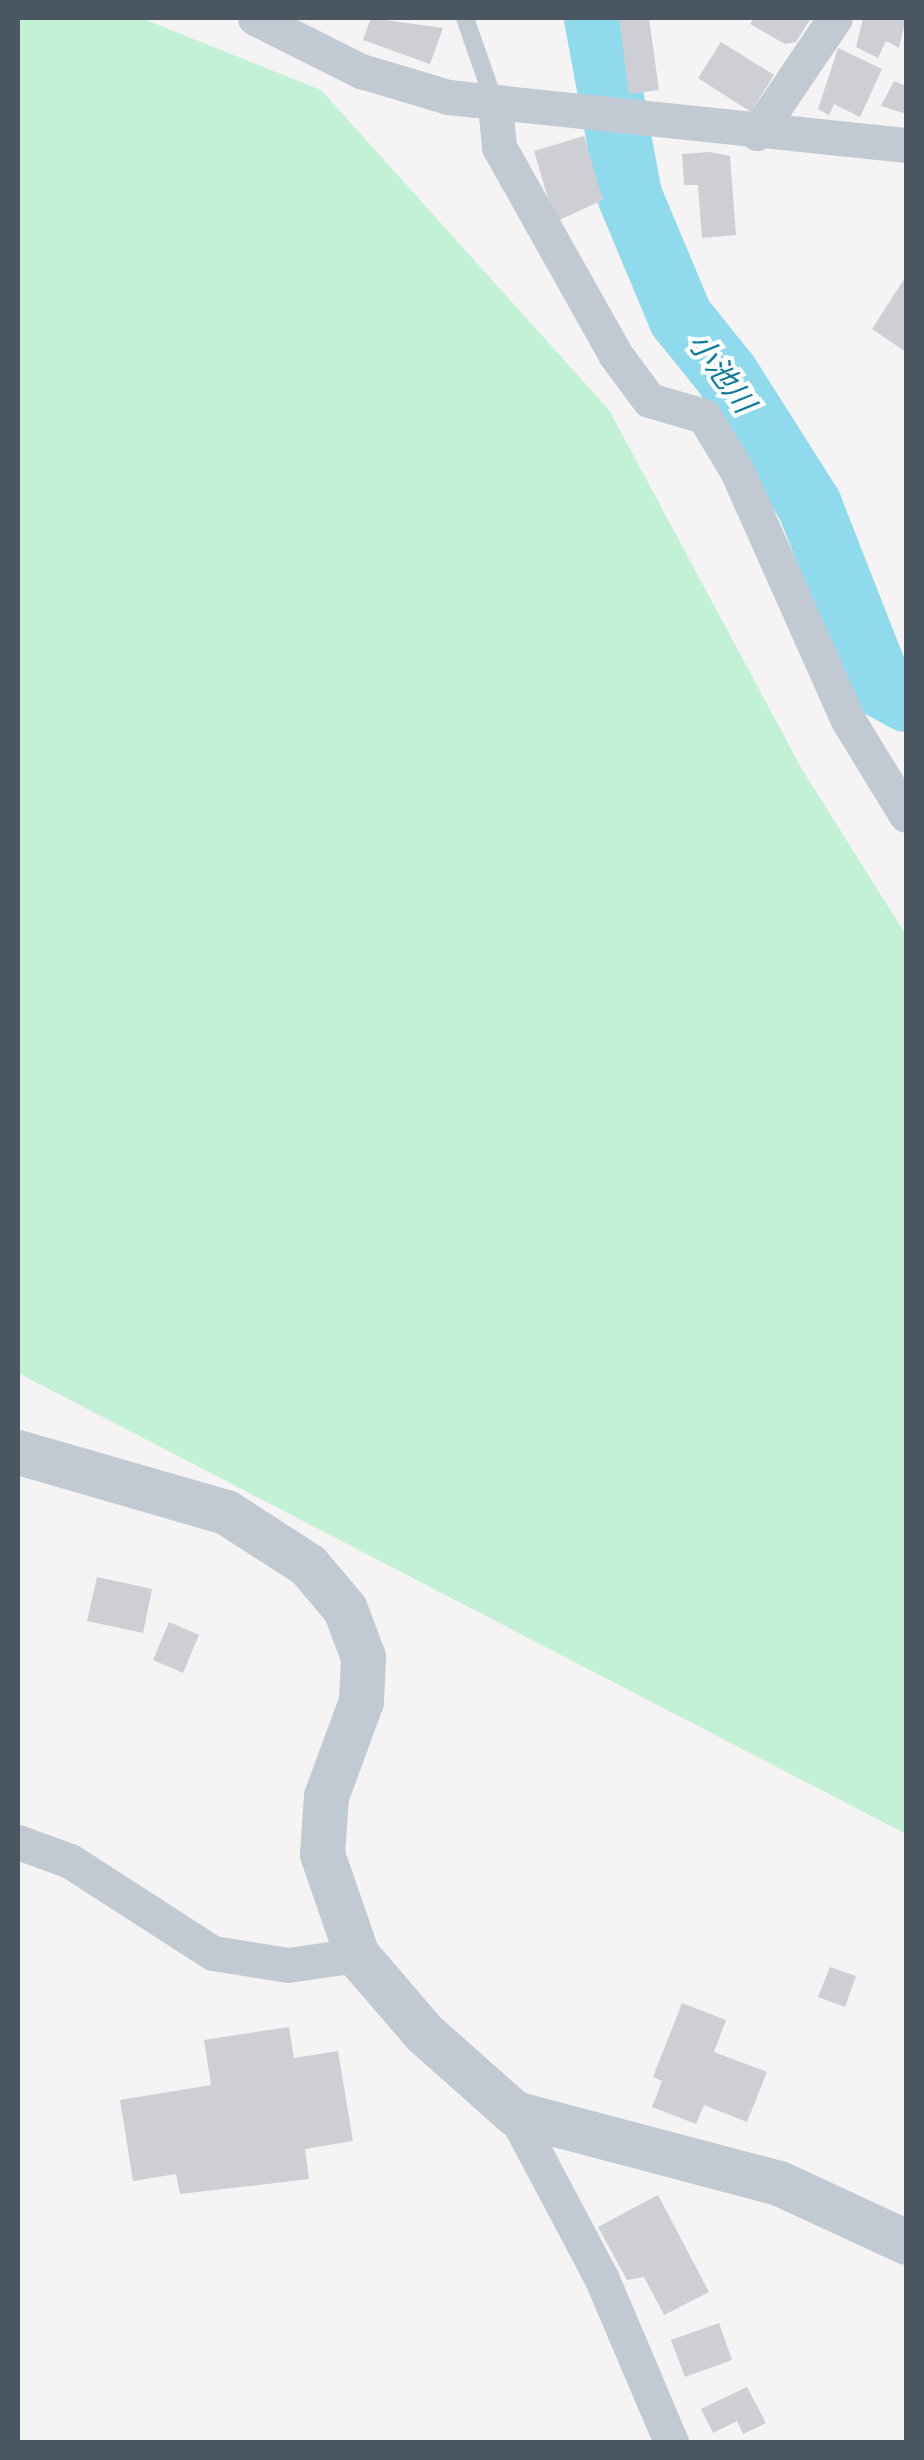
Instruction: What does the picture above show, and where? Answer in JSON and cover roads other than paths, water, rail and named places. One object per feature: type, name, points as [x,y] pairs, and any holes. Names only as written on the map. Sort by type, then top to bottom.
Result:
[{"type":"street","points":[[255,18],[361,72],[496,104],[906,145]]},
{"type":"street","points":[[757,133],[836,18]]},
{"type":"street","points":[[496,104],[499,147],[616,354],[649,400],[704,416],[736,471],[848,720],[906,814]]},
{"type":"street","points":[[18,1452],[226,1512],[308,1566],[346,1609],[363,1657],[361,1701],[326,1796],[322,1854],[357,1955],[386,1996],[514,2113],[601,2278],[671,2442]]},
{"type":"street","points":[[18,1842],[70,1861],[213,1953],[288,1965],[357,1955]]},
{"type":"street","points":[[514,2113],[779,2183],[906,2242]]},
{"type":"lane","points":[[464,18],[496,104]]},
{"type":"waterway","name":"小池川","points":[[596,18],[629,195],[680,317],[726,374],[809,505],[879,684],[906,699]]}]
